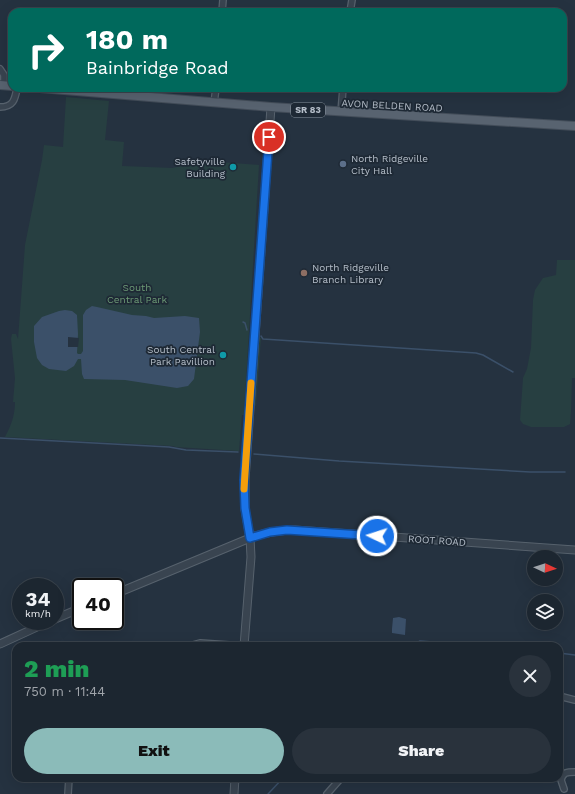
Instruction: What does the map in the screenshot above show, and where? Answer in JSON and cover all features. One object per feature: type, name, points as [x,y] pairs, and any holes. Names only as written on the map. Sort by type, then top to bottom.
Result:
[{"type":"main road","name":"AVON BELDEN ROAD","points":[[86,92],[341,112],[575,126]]},
{"type":"street","points":[[0,69],[4,75],[5,85]]},
{"type":"street","points":[[0,107],[7,106],[12,103],[16,92]]},
{"type":"street","points":[[214,103],[215,92]]},
{"type":"street","points":[[341,112],[343,92]]},
{"type":"street","points":[[244,642],[251,557],[251,537],[245,508],[244,480],[271,107]]},
{"type":"street","name":"ROOT ROAD","points":[[124,590],[251,537],[282,530],[575,550]]},
{"type":"street","points":[[0,644],[30,630]]},
{"type":"street","points":[[563,697],[575,700]]},
{"type":"street","points":[[563,775],[566,772],[575,772]]},
{"type":"street","points":[[68,794],[69,782]]},
{"type":"street","points":[[234,794],[235,782]]},
{"type":"street","points":[[327,794],[338,782]]},
{"type":"street","points":[[561,782],[564,789]]},
{"type":"green space","name":"South Central Park","points":[[66,97],[109,101],[105,140],[124,142],[122,166],[172,168],[206,161],[259,165],[244,415],[242,415],[239,451],[5,437],[12,420],[15,407],[15,402],[13,402],[15,378],[11,339],[12,334],[16,334],[18,339],[25,245],[44,145],[63,147]]},
{"type":"green space","points":[[557,260],[575,260],[575,378],[572,378],[570,424],[564,427],[531,427],[523,424],[520,420],[523,378],[527,369],[531,348],[533,300],[535,290],[543,278],[556,275]]},
{"type":"green space","points":[[259,337],[261,338],[256,406],[254,405]]},
{"type":"water","points":[[92,306],[132,315],[154,318],[185,316],[199,318],[200,332],[194,379],[188,386],[177,388],[125,380],[84,379],[82,374],[81,359],[78,359],[74,366],[66,371],[49,369],[42,365],[37,358],[34,342],[34,326],[42,317],[59,311],[72,311],[77,315],[77,353],[81,354],[83,351],[83,315],[86,310]]},
{"type":"water","points":[[399,617],[406,619],[405,635],[392,633],[393,618]]},
{"type":"pier","points":[[68,337],[79,338],[78,347],[68,347]]},
{"type":"waterway","points":[[243,322],[245,323],[247,330]]},
{"type":"waterway","points":[[261,336],[263,339],[476,353],[483,355],[513,372]]},
{"type":"waterway","points":[[0,438],[238,452]]},
{"type":"waterway","points":[[254,454],[339,461],[530,472],[565,472]]},
{"type":"waterway","points":[[418,642],[432,642]]},
{"type":"waterway","points":[[563,654],[575,655]]},
{"type":"waterway","points":[[268,794],[279,782]]},
{"type":"slow traffic","points":[[244,489],[251,383]]},
{"type":"place","name":"North Ridgeville City Hall","points":[[343,164]]},
{"type":"place","name":"Safetyville Building","points":[[233,167]]},
{"type":"place","name":"North Ridgeville Branch Library","points":[[304,273]]},
{"type":"place","name":"South Central Park Pavillion","points":[[223,355]]},
{"type":"route","points":[[269,137],[244,480],[245,508],[250,538],[278,530],[377,536]]}]
